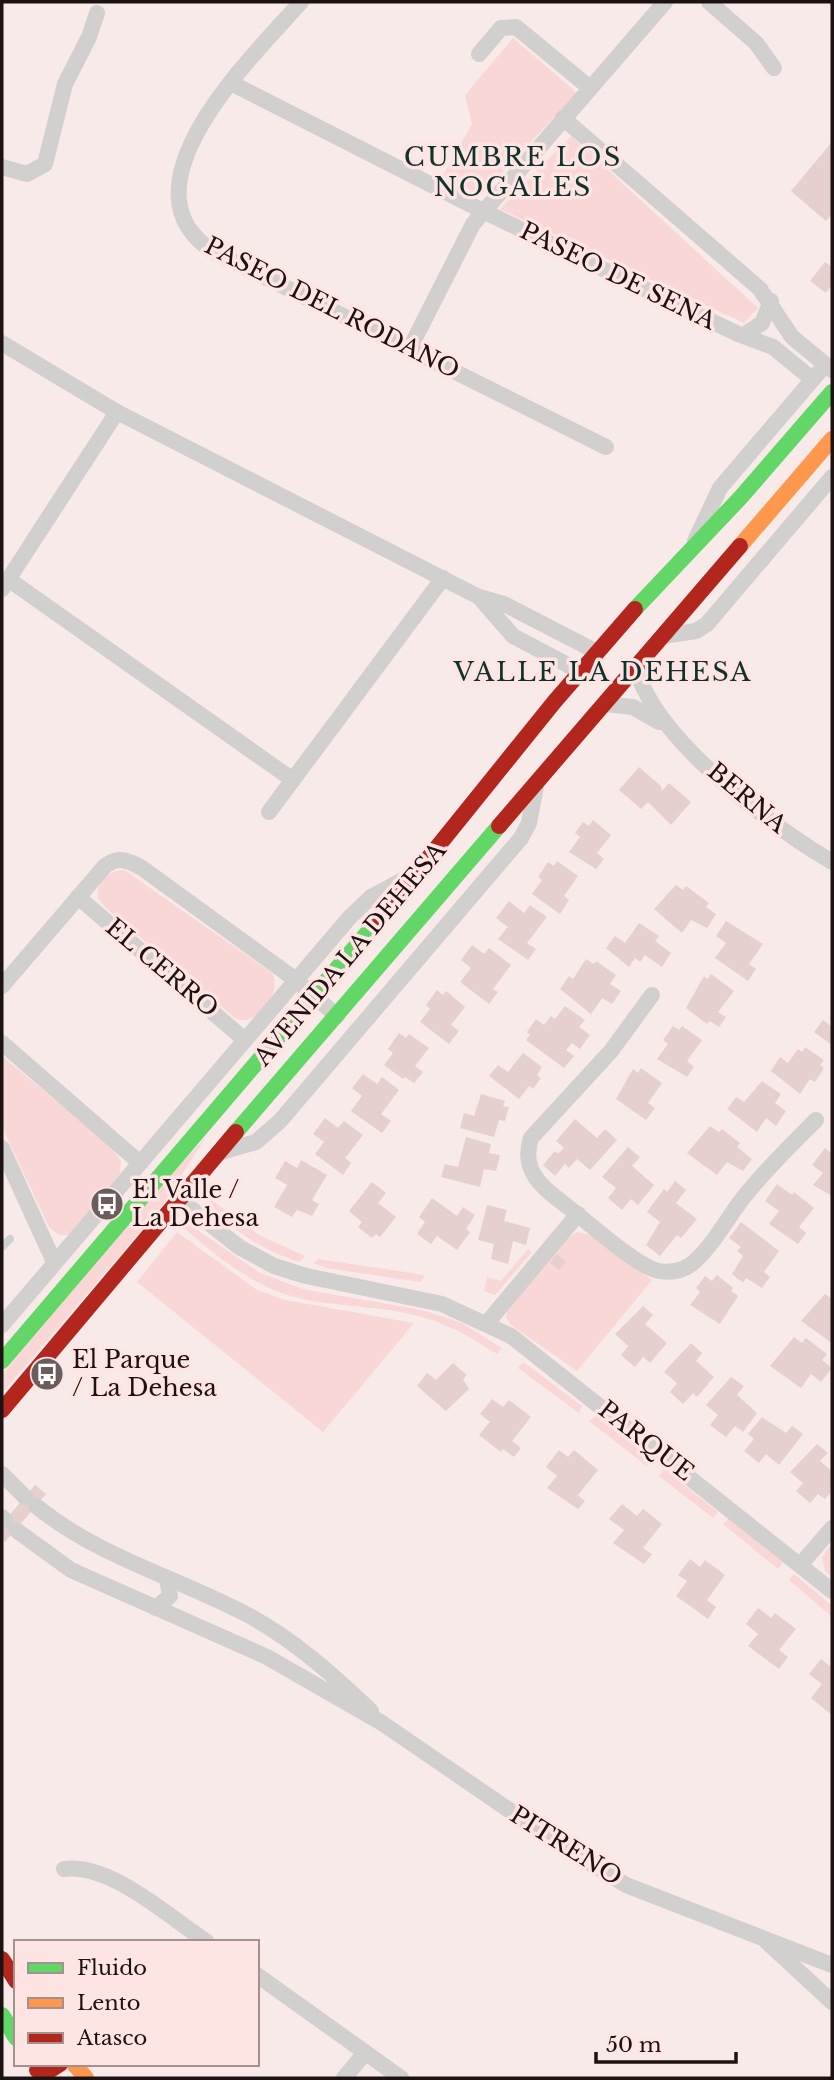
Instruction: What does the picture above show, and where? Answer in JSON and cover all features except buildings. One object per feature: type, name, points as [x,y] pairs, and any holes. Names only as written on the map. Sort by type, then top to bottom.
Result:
[{"type":"street","name":"PASEO DEL RODANO","points":[[301,2],[231,82],[200,123],[185,159],[181,206],[188,228],[211,250],[606,447]]},
{"type":"street","points":[[410,348],[464,240],[483,211],[665,2]]},
{"type":"street","points":[[709,2],[756,43],[774,68]]},
{"type":"street","points":[[2,167],[27,174],[45,164],[62,91],[97,13]]},
{"type":"street","points":[[479,54],[501,29],[516,27],[590,88]]},
{"type":"street","name":"PASEO DE SENA","points":[[231,82],[483,211],[773,347],[812,379]]},
{"type":"street","points":[[564,118],[771,301],[792,337],[830,364]]},
{"type":"street","points":[[744,335],[762,323],[771,301]]},
{"type":"street","points":[[2,343],[117,412],[479,597],[504,604],[597,652]]},
{"type":"street","name":"AVENIDA LA DEHESA","points":[[694,545],[719,488],[812,379],[830,364]]},
{"type":"street","name":"AVENIDA LA DEHESA","points":[[2,1361],[422,869],[555,701],[628,617],[749,489],[832,392]]},
{"type":"street","points":[[117,412],[5,584],[293,780]]},
{"type":"street","name":"AVENIDA LA DEHESA","points":[[2,1410],[218,1153],[636,668],[652,635],[832,439]]},
{"type":"street","points":[[628,617],[652,635],[695,631],[707,624],[832,477]]},
{"type":"street","points":[[269,812],[443,578]]},
{"type":"street","points":[[479,597],[513,636],[580,672]]},
{"type":"street","name":"BERNA","points":[[636,668],[643,691],[667,727]]},
{"type":"street","points":[[555,701],[564,720],[584,729]]},
{"type":"street","name":"BERNA","points":[[605,704],[633,707],[667,727],[757,808],[832,862]]},
{"type":"street","points":[[218,1153],[256,1142],[280,1121],[521,838],[529,822],[536,784]]},
{"type":"street","points":[[2,985],[111,861],[132,863],[296,980],[337,1016]]},
{"type":"street","points":[[3,1321],[360,906],[381,890],[422,869]]},
{"type":"street","name":"EL CERRO","points":[[78,897],[245,1040]]},
{"type":"street","points":[[652,995],[611,1051],[531,1138],[527,1155],[533,1175],[547,1191],[652,1269],[667,1272],[683,1269],[696,1260],[745,1195],[816,1119]]},
{"type":"street","points":[[2,1043],[140,1163]]},
{"type":"street","points":[[2,1148],[54,1262]]},
{"type":"street","name":"PARQUE","points":[[179,1199],[239,1247],[274,1266],[306,1276],[413,1296],[488,1323],[533,1351],[832,1591]]},
{"type":"street","points":[[488,1323],[578,1214]]},
{"type":"street","name":"PITRENO","points":[[2,1474],[30,1501],[81,1538],[244,1613],[279,1633],[321,1665],[382,1723]]},
{"type":"street","name":"PITRENO","points":[[7,1522],[71,1570],[267,1657],[382,1723],[608,1875],[646,1894],[716,1918],[832,1965]]},
{"type":"street","points":[[801,1564],[832,1528]]},
{"type":"street","points":[[156,1608],[170,1596],[167,1578]]},
{"type":"street","points":[[64,1869],[101,1872],[204,1940]]},
{"type":"street","name":"PITRENO","points":[[765,1940],[832,2002]]},
{"type":"street","points":[[2,1959],[14,1978]]},
{"type":"street","points":[[259,1976],[401,2078]]},
{"type":"street","points":[[2,2015],[14,2035]]},
{"type":"street","points":[[344,2078],[365,2053]]},
{"type":"street","points":[[38,2071],[49,2071],[57,2066]]},
{"type":"lane","points":[[2,1247],[10,1239]]},
{"type":"shaded area","points":[[513,38],[577,93],[481,195],[442,177],[472,124],[465,95]]},
{"type":"shaded area","points":[[571,136],[758,308],[744,323],[500,209]]},
{"type":"shaded area","points":[[124,870],[272,973],[274,989],[266,1006],[259,1013],[243,1020],[235,1018],[106,908],[98,898],[101,882],[113,872]]},
{"type":"shaded area","points":[[2,1056],[111,1146],[121,1161],[120,1174],[69,1235],[59,1235],[49,1227],[2,1127]]},
{"type":"shaded area","points":[[206,1137],[161,1207],[2,1393],[2,1375],[152,1195]]},
{"type":"shaded area","points":[[206,1196],[259,1235],[305,1256],[299,1262],[259,1245],[223,1219]]},
{"type":"shaded area","points":[[187,1223],[260,1273],[303,1289],[426,1311],[462,1323],[502,1348],[497,1354],[451,1328],[414,1315],[284,1294],[234,1268],[182,1226]]},
{"type":"shaded area","points":[[177,1232],[257,1290],[285,1300],[414,1323],[323,1432],[137,1282]]},
{"type":"shaded area","points":[[577,1232],[594,1236],[652,1280],[577,1371],[511,1325],[506,1317],[507,1311],[564,1240]]},
{"type":"shaded area","points":[[528,1249],[532,1252],[495,1295],[484,1291],[487,1277],[501,1281]]},
{"type":"shaded area","points":[[318,1259],[425,1275],[421,1282],[326,1268],[314,1263]]},
{"type":"shaded area","points":[[523,1362],[582,1406],[579,1413],[518,1368]]},
{"type":"shaded area","points":[[596,1416],[651,1459],[647,1466],[589,1421]]},
{"type":"shaded area","points":[[664,1469],[718,1512],[713,1518],[659,1476]]},
{"type":"shaded area","points":[[729,1518],[783,1563],[778,1569],[723,1524]]},
{"type":"shaded area","points":[[832,1542],[832,1578],[825,1571],[822,1558]]},
{"type":"shaded area","points":[[794,1574],[832,1606],[832,1617],[789,1580]]},
{"type":"traffic: fast","points":[[635,609],[741,497],[832,392]]},
{"type":"traffic: fast","points":[[236,1132],[499,826]]},
{"type":"traffic: fast","points":[[2,1361],[380,918]]},
{"type":"traffic: fast","points":[[2,2015],[14,2035]]},
{"type":"traffic: slow","points":[[740,546],[832,439]]},
{"type":"traffic: slow","points":[[76,2066],[86,2078]]},
{"type":"traffic: jam","points":[[499,826],[740,546]]},
{"type":"traffic: jam","points":[[380,918],[555,701],[635,609]]},
{"type":"traffic: jam","points":[[2,1410],[236,1132]]},
{"type":"traffic: jam","points":[[2,1959],[14,1978]]},
{"type":"traffic: jam","points":[[37,2070],[49,2071],[57,2066]]},
{"type":"place","name":"El Valle / La Dehesa","points":[[107,1204]]},
{"type":"place","name":"El Parque / La Dehesa","points":[[47,1374]]},
{"type":"district","name":"CUMBRE LOS NOGALES","points":[[513,172]]},
{"type":"district","name":"VALLE LA DEHESA","points":[[603,672]]}]
